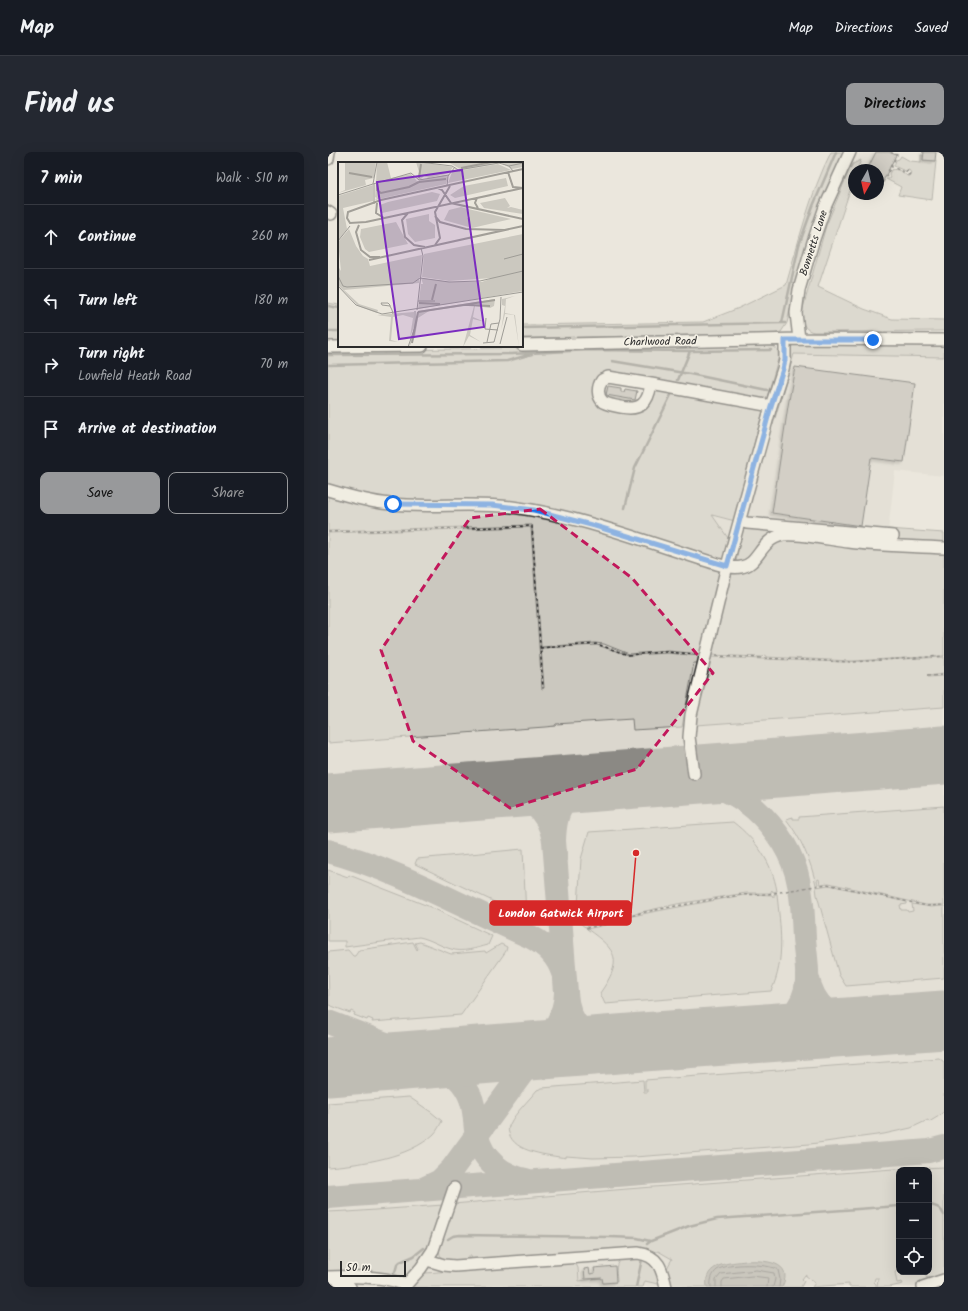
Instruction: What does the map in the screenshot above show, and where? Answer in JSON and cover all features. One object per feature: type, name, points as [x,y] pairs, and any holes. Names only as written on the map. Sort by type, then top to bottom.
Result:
[{"type":"street","points":[[328,158],[330,152]]},
{"type":"street","name":"Bonnetts Lane","points":[[799,339],[796,313],[799,290],[825,207],[850,152]]},
{"type":"street","name":"Charlwood Road","points":[[523,345],[799,339],[944,340]]},
{"type":"street","points":[[694,774],[689,742],[690,722],[727,566],[785,360],[785,340]]},
{"type":"street","points":[[328,347],[338,347]]},
{"type":"street","points":[[651,384],[644,402],[641,406],[636,408],[605,403],[600,399],[598,393],[600,382],[606,378],[651,384],[771,406]]},
{"type":"street","points":[[328,490],[387,504],[492,505],[534,510],[588,524],[727,566],[741,567],[749,564],[770,540],[784,535],[796,535],[865,544],[944,548]]},
{"type":"street","points":[[740,521],[892,536]]},
{"type":"street","points":[[330,1277],[362,1277],[394,1281],[405,1286],[427,1260],[435,1247],[454,1188]]},
{"type":"street","points":[[427,1260],[444,1265],[455,1266],[638,1253],[649,1256],[657,1263],[661,1269],[666,1287]]},
{"type":"street","points":[[330,1277],[350,1287]]},
{"type":"street","points":[[923,1287],[944,1280]]},
{"type":"path","points":[[891,152],[897,155],[896,157],[899,159]]},
{"type":"path","points":[[884,181],[896,157]]},
{"type":"path","points":[[890,167],[906,172]]},
{"type":"path","points":[[328,532],[532,526],[543,688]]},
{"type":"path","points":[[540,648],[597,644],[628,655],[665,652],[847,662],[944,656]]},
{"type":"path","points":[[927,676],[944,675]]},
{"type":"path","points":[[586,928],[612,923],[640,913],[683,904],[739,895],[768,894],[827,884],[927,906],[944,906]]},
{"type":"highlighted area","points":[[540,509],[632,578],[713,673],[637,769],[510,808],[413,741],[381,650],[470,518]]},
{"type":"shaded area","points":[[831,152],[844,152],[819,212],[793,296],[787,323],[781,332],[773,334],[523,338],[523,325],[703,322],[739,308],[786,285],[800,234]]},
{"type":"shaded area","points":[[921,155],[923,155],[923,160],[936,161],[932,200],[898,195],[901,187],[886,179],[889,179],[891,170],[900,171],[909,176],[911,173],[909,170],[905,171],[894,166],[896,160],[901,156],[910,161],[921,162]]},
{"type":"shaded area","points":[[861,160],[859,164],[853,164]]},
{"type":"shaded area","points":[[848,173],[848,196],[818,287],[864,309],[892,319],[944,320],[944,331],[814,332],[807,329],[802,319],[803,308],[826,226]]},
{"type":"shaded area","points":[[328,303],[338,305],[338,341],[328,341]]},
{"type":"shaded area","points":[[768,344],[774,346],[778,351],[778,359],[756,436],[735,521],[712,515],[728,538],[723,561],[563,514],[399,503],[328,488],[328,355],[383,355],[386,351]],"holes":[[[606,373],[651,391],[628,410],[595,393],[599,376]]]},
{"type":"shaded area","points":[[797,344],[940,344],[944,346],[944,357],[794,354],[773,425],[772,419],[789,350],[792,346]]},
{"type":"shaded area","points":[[794,354],[944,357],[944,476],[895,471],[888,531],[944,535],[944,1287],[328,1287],[328,446],[618,492],[735,521],[746,518]]},
{"type":"shaded area","points":[[328,493],[479,507],[556,518],[722,568],[701,654],[668,651],[629,654],[604,644],[595,643],[541,647],[532,525],[328,531]]},
{"type":"shaded area","points":[[531,527],[542,689],[544,688],[541,648],[597,645],[629,655],[668,653],[700,656],[698,663],[694,663],[682,727],[633,730],[632,719],[328,743],[328,533]]},
{"type":"shaded area","points":[[750,527],[897,539],[897,532],[888,531],[888,529],[944,533],[944,546],[787,533],[748,560],[736,562],[742,529]]},
{"type":"shaded area","points":[[780,538],[944,551],[944,656],[852,661],[766,657],[764,655],[762,657],[710,655],[730,570]]},
{"type":"shaded area","points":[[709,657],[843,662],[944,657],[944,674],[927,676],[944,676],[944,707],[696,725],[698,699]]},
{"type":"shaded area","points":[[944,806],[944,905],[926,905],[829,883],[820,884],[819,879],[817,880],[818,884],[816,885],[805,850],[786,819],[793,817],[793,819],[799,819],[799,817]]},
{"type":"shaded area","points":[[733,822],[749,836],[762,852],[775,880],[777,891],[773,892],[772,890],[771,893],[746,893],[677,904],[641,912],[618,920],[617,915],[615,916],[616,920],[585,927],[577,921],[581,859],[589,832]]},
{"type":"shaded area","points":[[523,849],[526,917],[415,864],[417,859]]},
{"type":"shaded area","points":[[328,870],[348,877],[349,875],[428,906],[492,936],[488,945],[470,950],[455,950],[447,948],[419,937],[345,947],[345,941],[328,941]]},
{"type":"shaded area","points":[[829,885],[907,902],[907,904],[900,905],[901,910],[907,910],[908,912],[913,911],[912,904],[931,907],[944,906],[944,978],[846,986],[839,975],[817,895],[816,887]]},
{"type":"shaded area","points":[[750,894],[772,895],[774,897],[774,894],[777,894],[781,943],[779,967],[771,991],[605,1004],[600,993],[612,972],[614,957],[611,950],[587,929],[610,924],[628,917]]},
{"type":"shaded area","points":[[413,942],[417,950],[418,949],[415,943],[420,942],[451,954],[485,951],[486,953],[501,944],[507,947],[506,951],[461,1015],[372,1022],[373,1020],[368,1018],[367,1020],[354,1015],[355,1013],[351,1011],[350,1013],[329,1005],[328,952],[348,950],[353,956],[355,956],[359,950]]},
{"type":"shaded area","points":[[939,1058],[944,1062],[944,1111],[929,1122],[928,1120],[911,1128],[884,1134],[810,1144],[634,1157],[593,1158],[566,1156],[566,1158],[542,1154],[525,1149],[512,1140],[508,1131],[509,1125],[519,1111],[537,1090],[542,1088],[643,1080],[644,1092],[648,1092],[648,1090],[645,1090],[645,1080]]},
{"type":"shaded area","points":[[409,1097],[442,1121],[434,1134],[412,1149],[398,1154],[369,1162],[328,1167],[328,1103]]},
{"type":"shaded area","points":[[944,1167],[944,1277],[932,1280],[925,1275],[932,1275],[932,1168]]},
{"type":"shaded area","points":[[896,1169],[895,1272],[897,1283],[902,1282],[903,1284],[890,1287],[877,1287],[878,1278],[875,1278],[874,1282],[876,1287],[849,1287],[849,1284],[812,1287],[815,1283],[805,1275],[802,1279],[804,1281],[801,1287],[670,1287],[666,1270],[672,1259],[658,1251],[653,1254],[472,1263],[471,1256],[468,1256],[469,1263],[456,1264],[442,1259],[440,1255],[439,1249],[453,1204]]},
{"type":"shaded area","points":[[443,1205],[423,1256],[418,1266],[407,1278],[401,1279],[328,1274],[328,1212],[348,1212]]},
{"type":"shaded area","points":[[641,1258],[654,1265],[662,1285],[645,1281],[643,1287],[410,1287],[421,1275],[426,1273],[563,1262],[576,1264],[578,1268],[579,1281],[602,1278],[603,1283],[617,1282],[616,1267],[620,1260]]},
{"type":"water","points":[[746,1261],[768,1262],[781,1267],[785,1278],[782,1287],[707,1287],[709,1273],[713,1269],[726,1264]]},
{"type":"building","points":[[876,152],[889,152],[896,155],[884,179],[884,164],[870,164]]},
{"type":"building","points":[[924,152],[936,152],[935,161],[923,160]]},
{"type":"building","points":[[795,367],[915,383],[904,462],[871,458],[861,526],[772,513]]},
{"type":"building","points":[[608,386],[621,388],[621,392],[624,392],[625,389],[637,391],[635,400],[606,395]]},
{"type":"building","points":[[615,1266],[616,1282],[603,1283],[602,1278],[585,1279],[584,1269],[589,1268],[590,1274],[595,1273],[594,1268]]},
{"type":"waterway","points":[[785,323],[782,323],[799,245],[813,206],[836,152]]},
{"type":"waterway","points":[[328,306],[338,308]]},
{"type":"waterway","points":[[523,328],[782,323]]},
{"type":"waterway","points":[[328,331],[338,331]]},
{"type":"waterway","points":[[328,355],[511,354],[590,350],[690,351],[678,380]]},
{"type":"waterway","points":[[690,351],[771,350]]},
{"type":"waterway","points":[[328,365],[507,361],[532,354]]},
{"type":"waterway","points":[[612,361],[690,374],[767,390]]},
{"type":"waterway","points":[[625,508],[635,468],[672,393]]},
{"type":"waterway","points":[[647,1244],[689,1226],[717,1219],[896,1206]]},
{"type":"waterway","points":[[932,1206],[942,1211],[944,1215]]},
{"type":"waterway","points":[[448,1239],[453,1236],[460,1235],[610,1237],[637,1238],[650,1241]]},
{"type":"waterway","points":[[393,1273],[400,1262],[414,1256],[424,1248]]},
{"type":"waterway","points":[[636,1287],[642,1259]]},
{"type":"taxiway","points":[[668,776],[714,786],[745,801],[763,816],[777,833],[797,873],[802,904],[807,970],[805,991],[802,1000],[791,1016],[776,1027],[757,1034]]},
{"type":"taxiway","points":[[423,1189],[440,1181],[452,1169],[555,1028],[562,1015],[566,992],[554,841],[555,828],[560,810],[569,798],[596,782]]},
{"type":"taxiway","points":[[494,790],[516,795],[534,804],[547,819],[554,840]]},
{"type":"taxiway","points":[[328,851],[380,868],[406,879],[531,937],[551,952],[561,967],[563,973]]},
{"type":"taxiway","points":[[807,975],[814,996],[826,1011],[843,1021],[865,1026]]},
{"type":"taxiway","points":[[566,993],[570,1014],[580,1029],[596,1039],[616,1044]]},
{"type":"taxiway","points":[[328,1022],[428,1060],[452,1073],[462,1082],[471,1099],[474,1109],[477,1136],[484,1152],[495,1166],[502,1171],[509,1175],[526,1180]]},
{"type":"taxiway","points":[[925,1022],[944,1027]]},
{"type":"taxiway","points":[[328,1197],[929,1151],[944,1147]]},
{"type":"runway","points":[[328,803],[944,755]]},
{"type":"runway","points":[[328,1067],[944,1020]]},
{"type":"place","name":"London Gatwick Airport","points":[[636,853]]},
{"type":"route","points":[[393,504],[492,505],[534,510],[595,526],[727,566],[771,406],[783,369],[785,360],[785,340],[873,340]]}]
